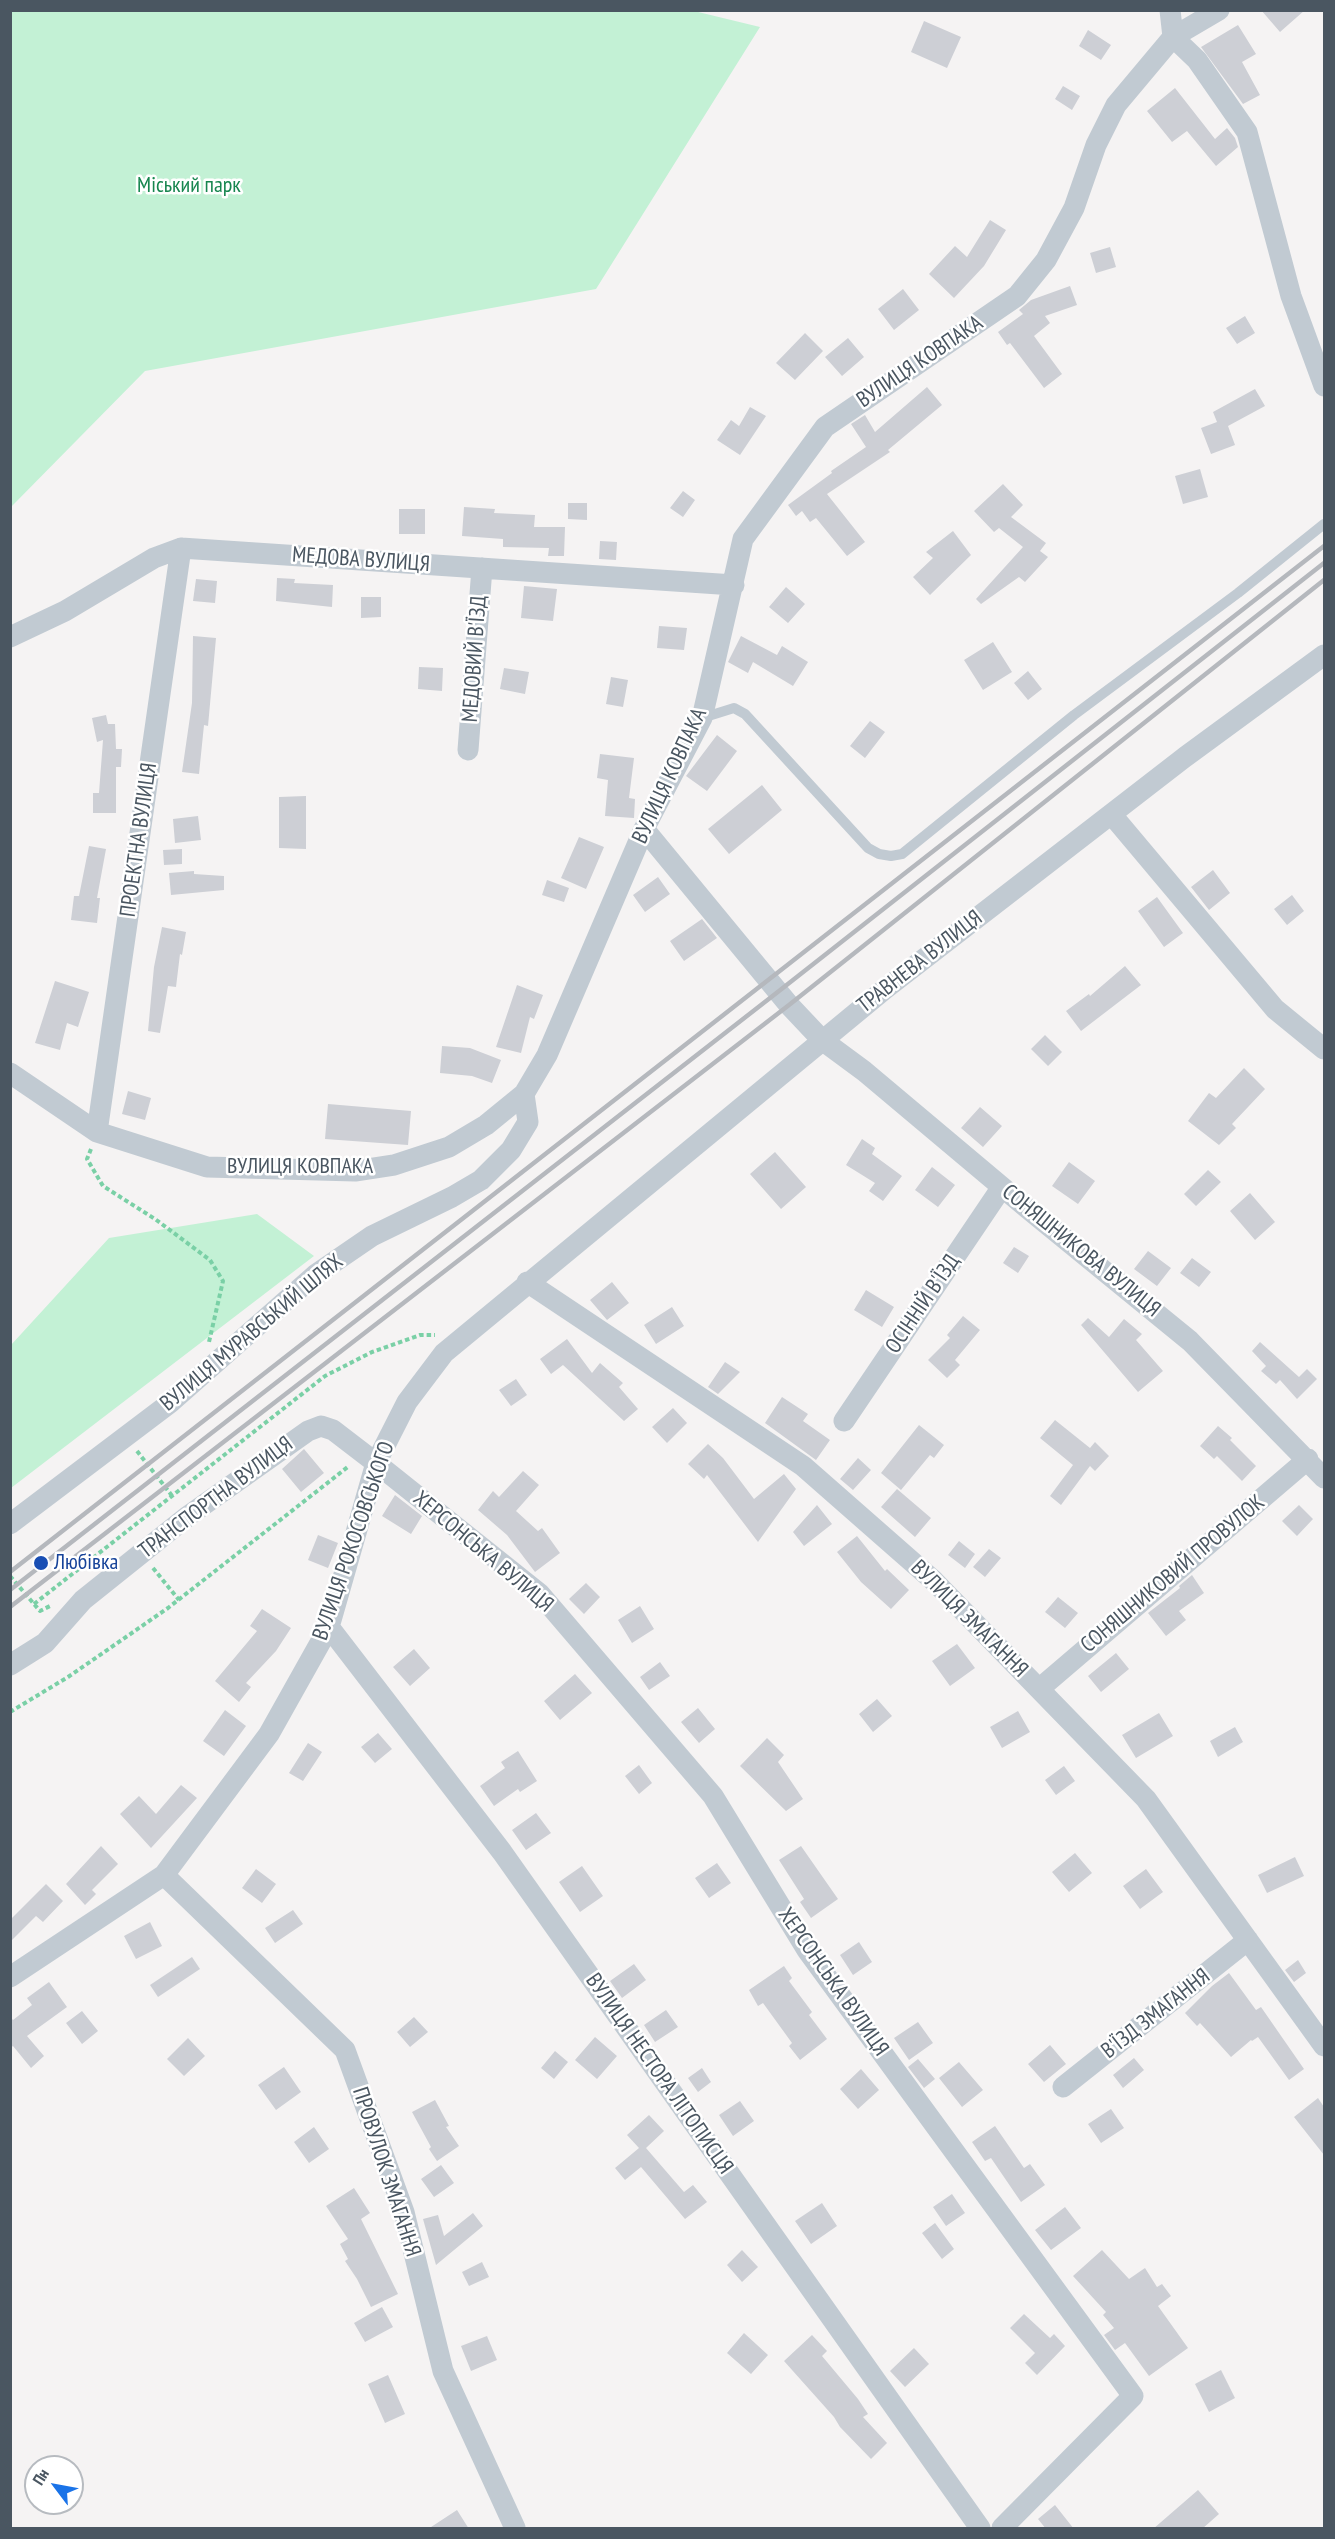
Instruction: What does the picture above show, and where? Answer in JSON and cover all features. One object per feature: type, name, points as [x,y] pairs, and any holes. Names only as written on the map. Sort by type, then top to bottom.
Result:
[{"type":"street","points":[[1170,10],[1173,37],[1197,60],[1247,132],[1291,296],[1324,386]]},
{"type":"street","name":"ВУЛИЦЯ КОВПАКА","points":[[10,1073],[97,1132],[207,1167],[356,1171],[394,1165],[449,1147],[486,1125],[524,1094],[547,1055],[644,828],[702,718],[743,539],[825,427],[1017,296],[1046,260],[1074,208],[1096,145],[1116,105],[1173,37],[1219,10]]},
{"type":"street","name":"МЕДОВА ВУЛИЦЯ","points":[[10,637],[65,611],[154,558],[181,548],[734,585]]},
{"type":"street","name":"ПРОЕКТНА ВУЛИЦЯ","points":[[97,1132],[181,548]]},
{"type":"street","name":"МЕДОВИЙ В'ЇЗД","points":[[468,750],[482,568]]},
{"type":"street","name":"ТРАВНЕВА ВУЛИЦЯ","points":[[527,1282],[903,975],[1185,757],[1324,655]]},
{"type":"street","points":[[1112,815],[1275,1009],[1324,1049]]},
{"type":"street","name":"СОНЯШНИКОВА ВУЛИЦЯ","points":[[644,828],[789,1005],[822,1040],[864,1071],[1190,1341],[1308,1459],[1324,1478]]},
{"type":"street","name":"ВУЛИЦЯ МУРАВСЬКИЙ ШЛЯХ","points":[[10,1524],[170,1403],[315,1275],[372,1236],[452,1197],[481,1180],[511,1150],[528,1122],[524,1094]]},
{"type":"street","name":"ОСІННІЙ В'ЇЗД","points":[[844,1420],[1002,1187]]},
{"type":"street","name":"ВУЛИЦЯ РОКОСОВСЬКОГО","points":[[10,1977],[164,1875],[269,1734],[329,1627],[370,1458],[407,1402],[444,1353],[527,1282]]},
{"type":"street","name":"ВУЛИЦЯ ЗМАГАННЯ","points":[[527,1282],[803,1466],[934,1581],[1146,1799],[1324,2046]]},
{"type":"street","name":"ТРАНСПОРТНА ВУЛИЦЯ","points":[[10,1665],[45,1643],[83,1600],[188,1516],[308,1431],[321,1426],[333,1430],[370,1458]]},
{"type":"street","name":"ХЕРСОНСЬКА ВУЛИЦЯ","points":[[370,1458],[540,1594],[713,1796],[807,1950],[1133,2396],[1002,2529]]},
{"type":"street","name":"СОНЯШНИКОВИЙ ПРОВУЛОК","points":[[1039,1689],[1308,1459]]},
{"type":"street","name":"ВУЛИЦЯ НЕСТОРА ЛІТОПИСЦЯ","points":[[329,1627],[502,1852],[980,2529]]},
{"type":"street","name":"ПРОВУЛОК ЗМАГАННЯ","points":[[164,1875],[345,2050],[404,2212],[443,2371],[515,2529]]},
{"type":"street","name":"В'ЇЗД ЗМАГАННЯ","points":[[1063,2087],[1248,1940]]},
{"type":"lane","points":[[702,718],[734,708],[745,714],[868,848],[879,854],[891,856],[902,854],[1074,715],[1238,593],[1324,525]]},
{"type":"path","points":[[97,1132],[87,1160],[103,1186],[155,1219],[210,1260],[223,1281],[202,1375]]},
{"type":"path","points":[[10,1576],[34,1604],[325,1376],[372,1352],[420,1335],[467,1333]]},
{"type":"path","points":[[125,1436],[188,1516]]},
{"type":"path","points":[[10,1712],[68,1677],[179,1600],[370,1458]]},
{"type":"path","points":[[142,1553],[179,1600]]},
{"type":"green space","name":"Міський парк","points":[[11,11],[694,11],[760,27],[596,289],[145,371],[11,507]]},
{"type":"green space","points":[[257,1214],[314,1256],[11,1488],[11,1345],[109,1238]]},
{"type":"building","points":[[1261,10],[1305,10],[1280,32]]},
{"type":"building","points":[[924,21],[961,37],[947,68],[911,52]]},
{"type":"building","points":[[1238,25],[1256,54],[1242,62],[1260,95],[1243,104],[1201,47]]},
{"type":"building","points":[[1088,30],[1111,45],[1101,60],[1079,46]]},
{"type":"building","points":[[1063,86],[1080,96],[1072,110],[1055,99]]},
{"type":"building","points":[[1175,88],[1215,139],[1227,128],[1235,138],[1238,147],[1216,166],[1187,131],[1172,142],[1147,111]]},
{"type":"building","points":[[990,220],[1006,230],[984,266],[954,298],[929,274],[955,246],[967,257]]},
{"type":"building","points":[[1110,247],[1116,267],[1096,273],[1090,253]]},
{"type":"building","points":[[1070,286],[1077,305],[1045,316],[1050,323],[1034,336],[1062,374],[1044,388],[1010,343],[1007,345],[998,332],[1023,314],[1019,310],[1031,300]]},
{"type":"building","points":[[903,289],[919,310],[894,330],[878,309]]},
{"type":"building","points":[[1245,316],[1255,333],[1237,344],[1226,328]]},
{"type":"building","points":[[805,333],[823,351],[795,380],[776,363]]},
{"type":"building","points":[[848,338],[864,357],[842,376],[825,357]]},
{"type":"building","points":[[927,387],[942,405],[888,450],[890,452],[827,494],[865,542],[847,556],[816,518],[810,522],[802,511],[796,516],[788,505],[866,447],[851,424],[865,415],[875,432]]},
{"type":"building","points":[[1255,389],[1265,406],[1228,426],[1235,445],[1211,454],[1201,428],[1217,422],[1213,412]]},
{"type":"building","points":[[750,407],[766,416],[740,455],[717,440],[731,420],[739,426]]},
{"type":"building","points":[[1200,469],[1208,497],[1183,504],[1175,476]]},
{"type":"building","points":[[1003,484],[1023,505],[1011,517],[1046,543],[1040,551],[1048,557],[1025,582],[1019,577],[981,604],[976,599],[1023,547],[999,528],[994,532],[974,511]]},
{"type":"building","points":[[683,491],[695,500],[683,517],[670,508]]},
{"type":"building","points":[[568,503],[587,503],[587,520],[568,519]]},
{"type":"building","points":[[464,507],[495,509],[494,513],[535,515],[534,527],[565,527],[564,556],[548,556],[549,548],[503,547],[503,539],[462,536]]},
{"type":"building","points":[[399,509],[425,509],[425,534],[399,534]]},
{"type":"building","points":[[953,531],[971,555],[930,595],[913,577],[933,558],[926,552]]},
{"type":"building","points":[[600,541],[617,542],[616,560],[599,559]]},
{"type":"building","points":[[277,578],[295,579],[294,583],[333,585],[332,607],[276,601]]},
{"type":"building","points":[[196,579],[217,581],[215,603],[193,601]]},
{"type":"building","points":[[524,586],[557,589],[553,621],[521,618]]},
{"type":"building","points":[[786,587],[805,604],[788,623],[769,607]]},
{"type":"building","points":[[361,597],[381,597],[381,617],[361,618]]},
{"type":"building","points":[[659,626],[687,628],[684,650],[657,648]]},
{"type":"building","points":[[193,636],[216,638],[208,726],[204,725],[199,774],[182,772],[192,703]]},
{"type":"building","points":[[741,636],[777,655],[782,646],[808,662],[793,686],[753,662],[748,673],[728,662]]},
{"type":"building","points":[[993,642],[1012,672],[983,690],[964,660]]},
{"type":"building","points":[[419,667],[443,668],[442,691],[418,689]]},
{"type":"building","points":[[504,668],[529,672],[525,694],[500,689]]},
{"type":"building","points":[[1028,671],[1042,689],[1028,700],[1014,683]]},
{"type":"building","points":[[611,677],[628,680],[623,707],[606,704]]},
{"type":"building","points":[[106,715],[108,724],[115,724],[116,749],[122,749],[121,767],[116,767],[116,813],[93,813],[93,793],[99,793],[103,740],[97,742],[92,718]]},
{"type":"building","points":[[870,721],[885,732],[865,758],[850,746]]},
{"type":"building","points":[[717,735],[737,751],[707,791],[686,776]]},
{"type":"building","points":[[600,754],[634,758],[629,798],[635,799],[634,818],[605,816],[608,780],[597,778]]},
{"type":"building","points":[[762,785],[782,810],[729,854],[708,829]]},
{"type":"building","points":[[306,796],[306,849],[279,848],[279,797]]},
{"type":"building","points":[[198,816],[201,840],[175,843],[173,819]]},
{"type":"building","points":[[579,837],[604,847],[586,889],[561,878]]},
{"type":"building","points":[[89,846],[106,849],[97,898],[100,898],[97,923],[71,920],[74,896],[79,896]]},
{"type":"building","points":[[182,849],[182,864],[164,865],[163,850]]},
{"type":"building","points":[[1213,870],[1230,893],[1209,910],[1191,887]]},
{"type":"building","points":[[194,871],[194,874],[224,876],[224,890],[171,895],[169,873]]},
{"type":"building","points":[[658,877],[670,894],[645,912],[633,895]]},
{"type":"building","points":[[547,880],[569,888],[564,902],[542,895]]},
{"type":"building","points":[[1292,895],[1304,911],[1287,925],[1274,909]]},
{"type":"building","points":[[1157,897],[1183,933],[1164,947],[1138,911]]},
{"type":"building","points":[[702,919],[717,938],[684,961],[670,941]]},
{"type":"building","points":[[162,927],[186,932],[182,955],[180,954],[176,987],[168,986],[160,1033],[148,1031],[154,967]]},
{"type":"building","points":[[1125,966],[1141,985],[1081,1031],[1066,1011],[1089,994],[1090,996]]},
{"type":"building","points":[[55,981],[89,992],[78,1027],[67,1023],[60,1050],[35,1043]]},
{"type":"building","points":[[517,985],[543,995],[534,1019],[530,1017],[521,1053],[496,1047]]},
{"type":"building","points":[[1045,1035],[1062,1052],[1048,1066],[1031,1049]]},
{"type":"building","points":[[442,1046],[470,1048],[501,1060],[492,1083],[472,1076],[440,1073]]},
{"type":"building","points":[[1244,1068],[1265,1089],[1232,1124],[1236,1128],[1219,1145],[1188,1121],[1209,1093],[1216,1098]]},
{"type":"building","points":[[128,1091],[151,1098],[145,1120],[122,1114]]},
{"type":"building","points":[[328,1104],[411,1111],[408,1145],[325,1139]]},
{"type":"building","points":[[980,1107],[1002,1126],[983,1147],[961,1128]]},
{"type":"building","points":[[862,1139],[875,1148],[872,1154],[902,1176],[883,1201],[869,1191],[875,1183],[846,1165]]},
{"type":"building","points":[[775,1152],[806,1187],[781,1209],[750,1174]]},
{"type":"building","points":[[1069,1162],[1095,1181],[1078,1204],[1052,1186]]},
{"type":"building","points":[[932,1167],[955,1185],[938,1207],[915,1190]]},
{"type":"building","points":[[1208,1170],[1221,1182],[1196,1206],[1184,1194]]},
{"type":"building","points":[[1250,1193],[1275,1222],[1255,1240],[1230,1211]]},
{"type":"building","points":[[1014,1247],[1029,1256],[1018,1273],[1003,1263]]},
{"type":"building","points":[[1148,1251],[1171,1268],[1157,1286],[1134,1269]]},
{"type":"building","points":[[1192,1258],[1211,1272],[1199,1287],[1180,1273]]},
{"type":"building","points":[[612,1282],[629,1303],[607,1320],[590,1300]]},
{"type":"building","points":[[866,1290],[894,1307],[882,1327],[854,1310]]},
{"type":"building","points":[[672,1307],[684,1326],[656,1344],[644,1325]]},
{"type":"building","points":[[963,1316],[980,1330],[955,1360],[960,1365],[947,1378],[928,1360],[950,1338],[947,1335]]},
{"type":"building","points":[[1088,1318],[1109,1337],[1124,1319],[1142,1334],[1136,1340],[1163,1371],[1138,1392],[1081,1325]]},
{"type":"building","points":[[567,1339],[592,1373],[600,1363],[623,1383],[619,1387],[638,1409],[624,1421],[563,1365],[551,1374],[540,1359]]},
{"type":"building","points":[[1260,1342],[1299,1377],[1307,1369],[1317,1379],[1297,1399],[1280,1380],[1276,1384],[1261,1371],[1266,1366],[1252,1351]]},
{"type":"building","points":[[725,1362],[740,1372],[718,1394],[708,1387]]},
{"type":"building","points":[[516,1379],[527,1395],[511,1406],[499,1390]]},
{"type":"building","points":[[782,1397],[808,1414],[803,1421],[830,1440],[816,1460],[765,1423]]},
{"type":"building","points":[[673,1408],[687,1423],[667,1443],[652,1427]]},
{"type":"building","points":[[1055,1420],[1090,1448],[1095,1442],[1109,1456],[1095,1471],[1090,1466],[1061,1505],[1050,1496],[1073,1465],[1040,1438]]},
{"type":"building","points":[[919,1425],[944,1445],[934,1458],[930,1455],[901,1490],[881,1473]]},
{"type":"building","points":[[1218,1426],[1232,1438],[1230,1440],[1256,1466],[1242,1481],[1217,1456],[1214,1459],[1200,1446]]},
{"type":"building","points":[[708,1444],[723,1458],[754,1499],[784,1474],[796,1489],[758,1542],[707,1475],[704,1479],[688,1464]]},
{"type":"building","points":[[304,1449],[324,1473],[301,1492],[282,1469]]},
{"type":"building","points":[[858,1458],[871,1470],[853,1490],[840,1479]]},
{"type":"building","points":[[523,1471],[539,1485],[516,1511],[538,1531],[542,1528],[560,1553],[535,1572],[507,1535],[478,1510],[493,1491],[499,1497]]},
{"type":"building","points":[[897,1489],[931,1518],[915,1537],[881,1507]]},
{"type":"building","points":[[395,1495],[422,1516],[411,1534],[382,1516]]},
{"type":"building","points":[[817,1505],[832,1524],[804,1546],[793,1532]]},
{"type":"building","points":[[1299,1505],[1313,1519],[1297,1536],[1282,1521]]},
{"type":"building","points":[[318,1535],[338,1543],[328,1568],[308,1560]]},
{"type":"building","points":[[857,1536],[885,1571],[887,1569],[909,1590],[891,1609],[861,1582],[837,1552]]},
{"type":"building","points":[[959,1541],[975,1554],[965,1568],[948,1555]]},
{"type":"building","points":[[989,1549],[1001,1558],[985,1577],[973,1567]]},
{"type":"building","points":[[1192,1575],[1204,1593],[1179,1611],[1186,1620],[1166,1636],[1148,1613],[1180,1588],[1179,1586]]},
{"type":"building","points":[[586,1583],[600,1597],[584,1614],[569,1599]]},
{"type":"building","points":[[1058,1597],[1078,1613],[1065,1628],[1045,1612]]},
{"type":"building","points":[[640,1606],[654,1629],[632,1643],[618,1620]]},
{"type":"building","points":[[262,1609],[291,1628],[276,1651],[246,1683],[251,1687],[239,1702],[215,1681],[257,1631],[250,1626]]},
{"type":"building","points":[[957,1644],[975,1668],[950,1686],[932,1661]]},
{"type":"building","points":[[414,1649],[430,1668],[410,1686],[393,1667]]},
{"type":"building","points":[[1116,1653],[1129,1669],[1101,1692],[1088,1676]]},
{"type":"building","points":[[660,1662],[670,1676],[649,1690],[640,1677]]},
{"type":"building","points":[[575,1674],[592,1693],[560,1720],[544,1701]]},
{"type":"building","points":[[877,1699],[892,1716],[873,1732],[859,1714]]},
{"type":"building","points":[[698,1708],[715,1729],[699,1743],[681,1722]]},
{"type":"building","points":[[225,1710],[246,1726],[224,1756],[203,1741]]},
{"type":"building","points":[[1018,1711],[1030,1732],[1002,1748],[990,1727]]},
{"type":"building","points":[[1159,1713],[1173,1736],[1136,1758],[1122,1735]]},
{"type":"building","points":[[1235,1727],[1243,1742],[1218,1757],[1210,1741]]},
{"type":"building","points":[[378,1733],[392,1749],[375,1763],[361,1747]]},
{"type":"building","points":[[767,1738],[784,1755],[778,1762],[803,1799],[786,1811],[740,1766]]},
{"type":"building","points":[[308,1743],[322,1752],[303,1781],[289,1773]]},
{"type":"building","points":[[518,1751],[537,1781],[520,1792],[518,1789],[494,1806],[480,1786],[505,1768],[501,1762]]},
{"type":"building","points":[[639,1765],[652,1783],[639,1794],[625,1776]]},
{"type":"building","points":[[1064,1766],[1075,1781],[1056,1795],[1045,1780]]},
{"type":"building","points":[[181,1785],[197,1798],[151,1848],[120,1814],[139,1796],[156,1814]]},
{"type":"building","points":[[536,1813],[551,1833],[526,1850],[512,1830]]},
{"type":"building","points":[[101,1846],[118,1864],[92,1890],[96,1894],[85,1905],[66,1884]]},
{"type":"building","points":[[801,1846],[838,1899],[811,1918],[800,1902],[804,1899],[779,1860]]},
{"type":"building","points":[[1075,1853],[1092,1873],[1069,1892],[1052,1872]]},
{"type":"building","points":[[1295,1857],[1304,1876],[1267,1893],[1258,1875]]},
{"type":"building","points":[[717,1863],[731,1883],[709,1898],[695,1878]]},
{"type":"building","points":[[582,1866],[603,1896],[580,1912],[559,1882]]},
{"type":"building","points":[[256,1869],[276,1884],[262,1903],[242,1888]]},
{"type":"building","points":[[1146,1869],[1163,1892],[1140,1909],[1123,1886]]},
{"type":"building","points":[[46,1884],[63,1901],[43,1922],[36,1916],[10,1942],[10,1920]]},
{"type":"building","points":[[293,1910],[303,1924],[275,1943],[265,1928]]},
{"type":"building","points":[[150,1922],[162,1946],[136,1959],[124,1936]]},
{"type":"building","points":[[859,1942],[872,1962],[853,1975],[840,1955]]},
{"type":"building","points":[[192,1957],[200,1969],[158,1997],[150,1985]]},
{"type":"building","points":[[1298,1960],[1306,1973],[1294,1982],[1285,1970]]},
{"type":"building","points":[[634,1964],[646,1980],[622,1998],[610,1981]]},
{"type":"building","points":[[784,1966],[792,1978],[789,1981],[812,2012],[809,2015],[827,2039],[800,2060],[789,2046],[792,2043],[763,2003],[758,2006],[749,1990]]},
{"type":"building","points":[[1229,1973],[1256,2010],[1261,2007],[1304,2069],[1289,2080],[1258,2037],[1231,2057],[1200,2023],[1197,2026],[1185,2013],[1212,1986]]},
{"type":"building","points":[[49,1982],[67,2007],[27,2036],[44,2056],[31,2068],[13,2046],[10,2048],[10,2017],[13,2020],[32,2005],[27,1998]]},
{"type":"building","points":[[666,2010],[678,2027],[655,2042],[644,2025]]},
{"type":"building","points":[[82,2011],[98,2031],[82,2044],[66,2023]]},
{"type":"building","points":[[414,2017],[428,2032],[410,2047],[397,2032]]},
{"type":"building","points":[[918,2022],[933,2043],[909,2060],[894,2038]]},
{"type":"building","points":[[595,2037],[617,2056],[597,2079],[575,2060]]},
{"type":"building","points":[[188,2038],[205,2056],[184,2076],[167,2059]]},
{"type":"building","points":[[1050,2045],[1066,2064],[1044,2082],[1028,2064]]},
{"type":"building","points":[[555,2051],[568,2062],[554,2079],[541,2068]]},
{"type":"building","points":[[1134,2058],[1144,2070],[1123,2088],[1113,2075]]},
{"type":"building","points":[[918,2059],[935,2079],[924,2088],[908,2067]]},
{"type":"building","points":[[959,2062],[983,2090],[962,2107],[939,2078]]},
{"type":"building","points":[[284,2067],[301,2092],[276,2110],[258,2085]]},
{"type":"building","points":[[702,2068],[711,2082],[698,2092],[688,2078]]},
{"type":"building","points":[[861,2069],[879,2090],[858,2109],[840,2089]]},
{"type":"building","points":[[1318,2098],[1324,2107],[1324,2155],[1294,2117]]},
{"type":"building","points":[[435,2100],[449,2126],[446,2127],[459,2146],[437,2161],[412,2112]]},
{"type":"building","points":[[740,2101],[754,2121],[733,2136],[719,2115]]},
{"type":"building","points":[[1111,2109],[1124,2128],[1101,2143],[1088,2124]]},
{"type":"building","points":[[649,2115],[664,2131],[646,2148],[684,2192],[693,2185],[707,2202],[685,2219],[641,2167],[625,2180],[615,2168],[639,2148],[627,2135]]},
{"type":"building","points":[[995,2126],[1024,2168],[1030,2164],[1045,2185],[1021,2202],[991,2158],[985,2161],[972,2142]]},
{"type":"building","points":[[314,2127],[329,2149],[309,2163],[294,2142]]},
{"type":"building","points":[[441,2165],[454,2183],[434,2197],[421,2179]]},
{"type":"building","points":[[354,2188],[370,2213],[361,2219],[398,2294],[371,2307],[345,2261],[348,2259],[340,2244],[348,2239],[326,2206]]},
{"type":"building","points":[[952,2194],[965,2213],[946,2226],[933,2207]]},
{"type":"building","points":[[822,2203],[837,2226],[811,2244],[795,2221]]},
{"type":"building","points":[[1065,2207],[1081,2228],[1051,2250],[1035,2230]]},
{"type":"building","points":[[473,2213],[483,2226],[436,2265],[423,2219],[438,2215],[444,2236]]},
{"type":"building","points":[[935,2223],[954,2249],[942,2259],[922,2233]]},
{"type":"building","points":[[742,2250],[758,2267],[742,2282],[727,2265]]},
{"type":"building","points":[[1102,2250],[1129,2279],[1145,2268],[1157,2287],[1162,2284],[1171,2296],[1158,2306],[1188,2348],[1149,2376],[1125,2343],[1115,2350],[1104,2335],[1114,2328],[1103,2315],[1106,2312],[1073,2276]]},
{"type":"building","points":[[482,2262],[489,2277],[469,2286],[462,2272]]},
{"type":"building","points":[[382,2307],[393,2327],[365,2342],[354,2323]]},
{"type":"building","points":[[1024,2314],[1050,2338],[1054,2334],[1065,2346],[1037,2375],[1025,2363],[1035,2353],[1010,2328]]},
{"type":"building","points":[[744,2333],[768,2355],[751,2374],[727,2353]]},
{"type":"building","points":[[812,2335],[827,2351],[822,2356],[868,2414],[863,2417],[887,2443],[871,2459],[840,2427],[834,2417],[784,2361]]},
{"type":"building","points":[[487,2336],[497,2360],[471,2371],[461,2346]]},
{"type":"building","points":[[914,2348],[929,2364],[905,2387],[890,2371]]},
{"type":"building","points":[[1221,2370],[1235,2398],[1209,2412],[1195,2384]]},
{"type":"building","points":[[388,2375],[405,2414],[385,2423],[368,2384]]},
{"type":"building","points":[[1198,2490],[1219,2514],[1202,2529],[1153,2529]]},
{"type":"building","points":[[1055,2505],[1074,2529],[1046,2529],[1038,2519]]},
{"type":"building","points":[[457,2510],[469,2529],[428,2529]]},
{"type":"railway","points":[[10,1572],[1324,546]]},
{"type":"railway","points":[[10,1590],[1324,563]]},
{"type":"railway","points":[[10,1607],[789,1005],[1324,580]]},
{"type":"place","name":"Любівка","points":[[41,1563]]}]
